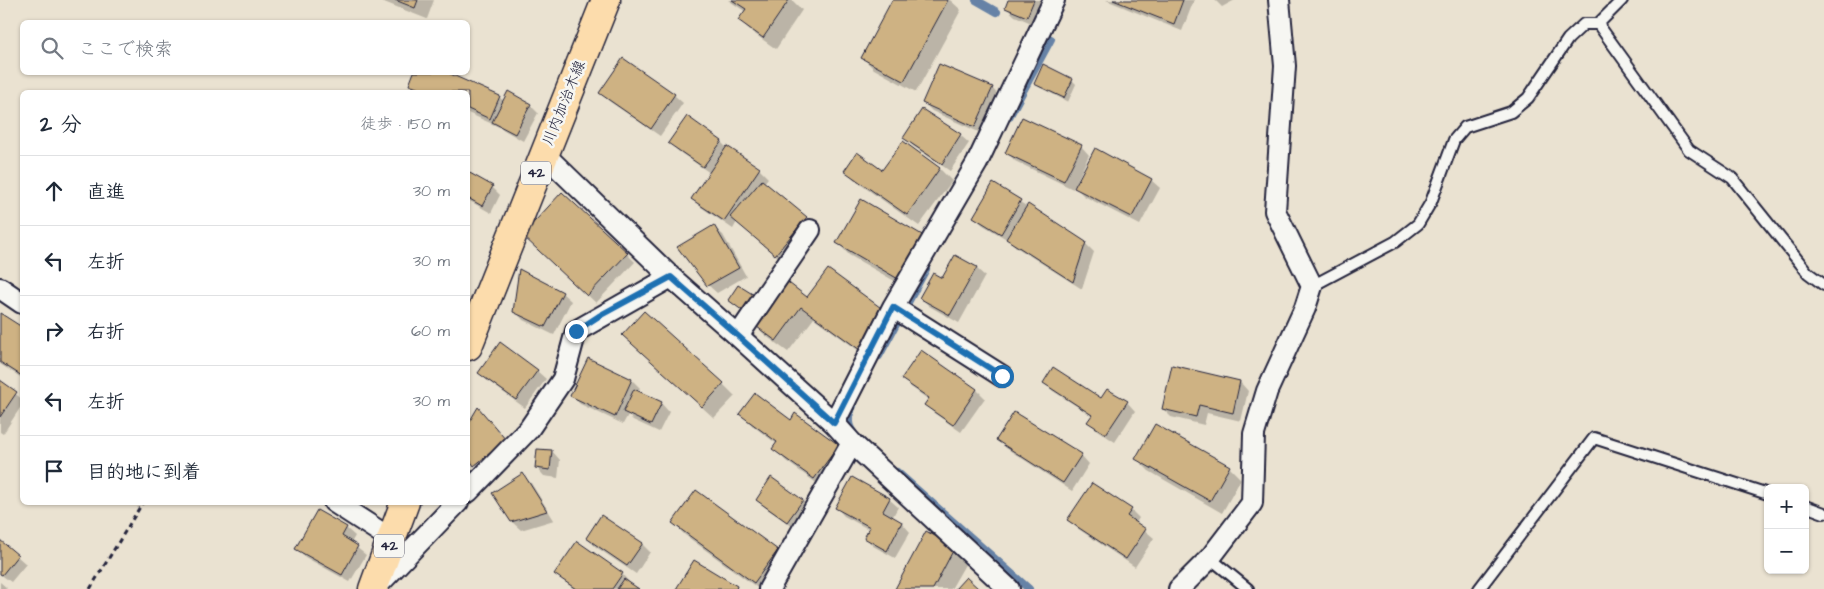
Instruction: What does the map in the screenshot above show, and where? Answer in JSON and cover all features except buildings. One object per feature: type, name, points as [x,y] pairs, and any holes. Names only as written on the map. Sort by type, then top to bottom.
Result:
[{"type":"main road","name":"川内加治木線","points":[[470,341],[606,0]]},
{"type":"main road","name":"42","points":[[373,589],[405,505]]},
{"type":"street","points":[[834,423],[894,307],[978,163],[1054,0]]},
{"type":"street","points":[[1179,589],[1210,558],[1252,503],[1254,434],[1267,391],[1305,308],[1312,286],[1275,211],[1284,66],[1279,0]]},
{"type":"street","points":[[544,154],[671,277],[834,423],[852,443],[1009,589]]},
{"type":"street","points":[[738,336],[810,230]]},
{"type":"street","points":[[470,490],[529,430],[563,379],[576,331],[599,316],[671,277]]},
{"type":"street","points":[[0,288],[20,302]]},
{"type":"street","points":[[894,307],[1002,376]]},
{"type":"street","points":[[769,589],[852,443]]},
{"type":"street","points":[[339,505],[391,539]]},
{"type":"street","points":[[373,589],[455,505]]},
{"type":"lane","points":[[1312,286],[1395,242],[1418,224],[1431,202],[1454,140],[1465,127],[1511,112],[1528,98],[1568,39],[1584,24],[1598,24],[1622,0]]},
{"type":"lane","points":[[1598,24],[1689,150],[1732,178],[1808,273],[1824,285]]},
{"type":"lane","points":[[1479,589],[1594,438],[1764,493]]},
{"type":"lane","points":[[1809,507],[1824,513]]},
{"type":"lane","points":[[1210,558],[1248,589]]},
{"type":"path","points":[[90,589],[141,505]]},
{"type":"waterway","points":[[976,0],[997,12]]},
{"type":"waterway","points":[[1009,117],[1051,39]]},
{"type":"waterway","points":[[879,356],[926,269]]},
{"type":"waterway","points":[[853,406],[849,419],[853,432]]},
{"type":"waterway","points":[[897,472],[1029,589]]},
{"type":"route","points":[[576,331],[599,316],[671,277],[834,423],[893,307],[1002,376]]}]
